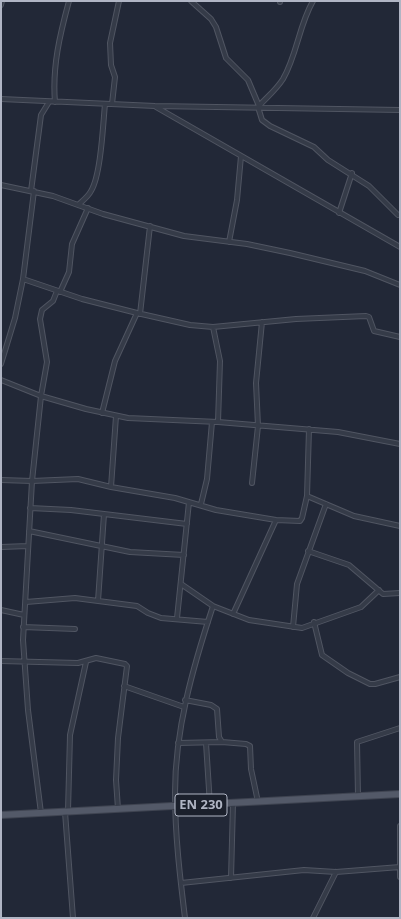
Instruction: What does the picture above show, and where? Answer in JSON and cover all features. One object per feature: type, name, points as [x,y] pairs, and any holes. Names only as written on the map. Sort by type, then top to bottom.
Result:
[{"type":"main road","name":"EN 230","points":[[1,815],[400,794]]},
{"type":"street","points":[[1,5],[2,1]]},
{"type":"street","points":[[55,102],[53,77],[60,32],[69,1]]},
{"type":"street","points":[[112,104],[115,76],[111,65],[110,43],[119,1]]},
{"type":"street","points":[[191,1],[211,20],[216,27],[226,58],[248,80],[259,106],[262,120],[270,126],[314,147],[328,160],[352,173],[370,186],[398,215]]},
{"type":"street","points":[[259,106],[272,95],[283,80],[313,1]]},
{"type":"street","points":[[1,99],[155,106],[259,106],[400,110]]},
{"type":"street","points":[[1,364],[15,318],[23,280],[41,115],[49,102]]},
{"type":"street","points":[[78,204],[90,194],[94,186],[102,145],[105,104]]},
{"type":"street","points":[[155,106],[339,213],[400,246]]},
{"type":"street","points":[[229,242],[237,200],[241,156]]},
{"type":"street","points":[[339,213],[352,173]]},
{"type":"street","points":[[1,185],[53,196],[88,208],[184,236],[229,242],[290,253],[365,271],[400,285]]},
{"type":"street","points":[[41,813],[28,710],[24,663],[24,615],[26,602],[32,481],[47,362],[40,319],[42,310],[53,301],[69,272],[72,244],[88,208]]},
{"type":"street","points":[[102,413],[115,361],[139,313],[150,226]]},
{"type":"street","points":[[23,280],[139,313],[190,325],[214,328],[262,322],[366,316],[369,318],[374,331],[400,337]]},
{"type":"street","points":[[252,483],[258,426],[256,383],[262,322]]},
{"type":"street","points":[[214,328],[220,361],[218,422]]},
{"type":"street","points":[[1,380],[42,396],[102,413],[133,419],[218,422],[309,429],[338,432],[400,444]]},
{"type":"street","points":[[111,487],[116,416]]},
{"type":"street","points":[[201,504],[210,451],[212,422]]},
{"type":"street","points":[[1,480],[32,481],[71,479],[155,494],[201,504],[216,510],[276,520],[300,521],[307,496],[309,429]]},
{"type":"street","points":[[307,496],[354,516],[400,526]]},
{"type":"street","points":[[177,618],[189,502]]},
{"type":"street","points":[[292,627],[295,590],[326,504]]},
{"type":"street","points":[[30,508],[70,510],[187,524]]},
{"type":"street","points":[[98,601],[104,514]]},
{"type":"street","points":[[233,614],[276,520]]},
{"type":"street","points":[[29,532],[103,545],[130,552],[184,555]]},
{"type":"street","points":[[1,547],[28,546]]},
{"type":"street","points":[[308,551],[349,565],[378,590],[385,594],[400,593]]},
{"type":"street","points":[[181,584],[213,606],[233,614],[249,620],[292,627],[305,627],[314,622],[338,616],[361,607],[378,590]]},
{"type":"street","points":[[26,602],[70,598],[98,601],[137,606],[156,616],[208,622]]},
{"type":"street","points":[[185,918],[177,843],[175,794],[178,743],[185,700],[213,606]]},
{"type":"street","points":[[1,610],[24,615]]},
{"type":"street","points":[[314,622],[322,656],[348,674],[372,684],[400,677]]},
{"type":"street","points":[[24,627],[75,629]]},
{"type":"street","points":[[1,661],[24,663],[86,662],[92,659],[100,658],[125,664],[127,669],[117,752],[116,780],[118,809]]},
{"type":"street","points":[[73,918],[67,812],[70,735],[86,662]]},
{"type":"street","points":[[124,686],[184,707]]},
{"type":"street","points":[[185,700],[211,705],[217,709],[219,737],[222,742]]},
{"type":"street","points":[[358,796],[357,742],[400,728]]},
{"type":"street","points":[[178,743],[222,742],[246,744],[250,746],[251,769],[258,802]]},
{"type":"street","points":[[206,743],[210,804]]},
{"type":"street","points":[[230,878],[233,803]]},
{"type":"street","points":[[400,826],[400,877]]},
{"type":"street","points":[[181,883],[304,870],[336,872],[399,867]]},
{"type":"street","points":[[312,918],[336,872]]}]
